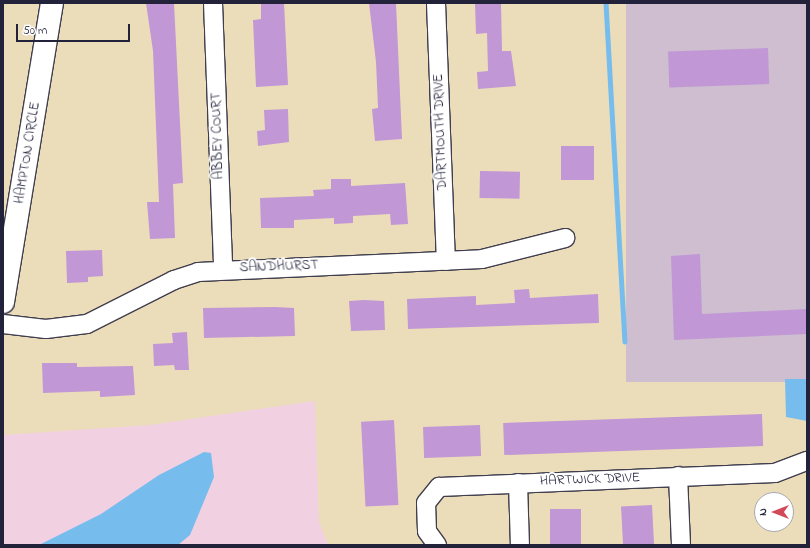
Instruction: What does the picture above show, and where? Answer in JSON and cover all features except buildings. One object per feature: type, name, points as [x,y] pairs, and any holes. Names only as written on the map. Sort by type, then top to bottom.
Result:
[{"type":"street","name":"HAMPTON CIRCLE","points":[[3,302],[52,3]]},
{"type":"street","name":"ABBEY COURT","points":[[213,3],[223,270]]},
{"type":"street","name":"DARTMOUTH DRIVE","points":[[436,3],[446,261]]},
{"type":"street","name":"SANDHURST","points":[[3,324],[46,329],[87,324],[174,280],[223,270],[446,261],[499,256],[565,238]]},
{"type":"street","name":"HARTWICK DRIVE","points":[[437,545],[427,531],[426,503],[430,494],[449,485],[775,473],[806,466]]},
{"type":"street","points":[[678,476],[681,545]]},
{"type":"street","points":[[518,483],[520,545]]},
{"type":"shaded area","points":[[626,3],[807,3],[807,382],[626,382]]},
{"type":"shaded area","points":[[315,401],[319,522],[328,545],[3,545],[3,435],[150,425]]},
{"type":"water","points":[[785,379],[807,379],[807,421],[786,417]]},
{"type":"water","points":[[204,452],[211,453],[214,477],[190,535],[178,545],[39,545],[101,514],[159,475]]},
{"type":"waterway","points":[[606,3],[625,341]]}]
